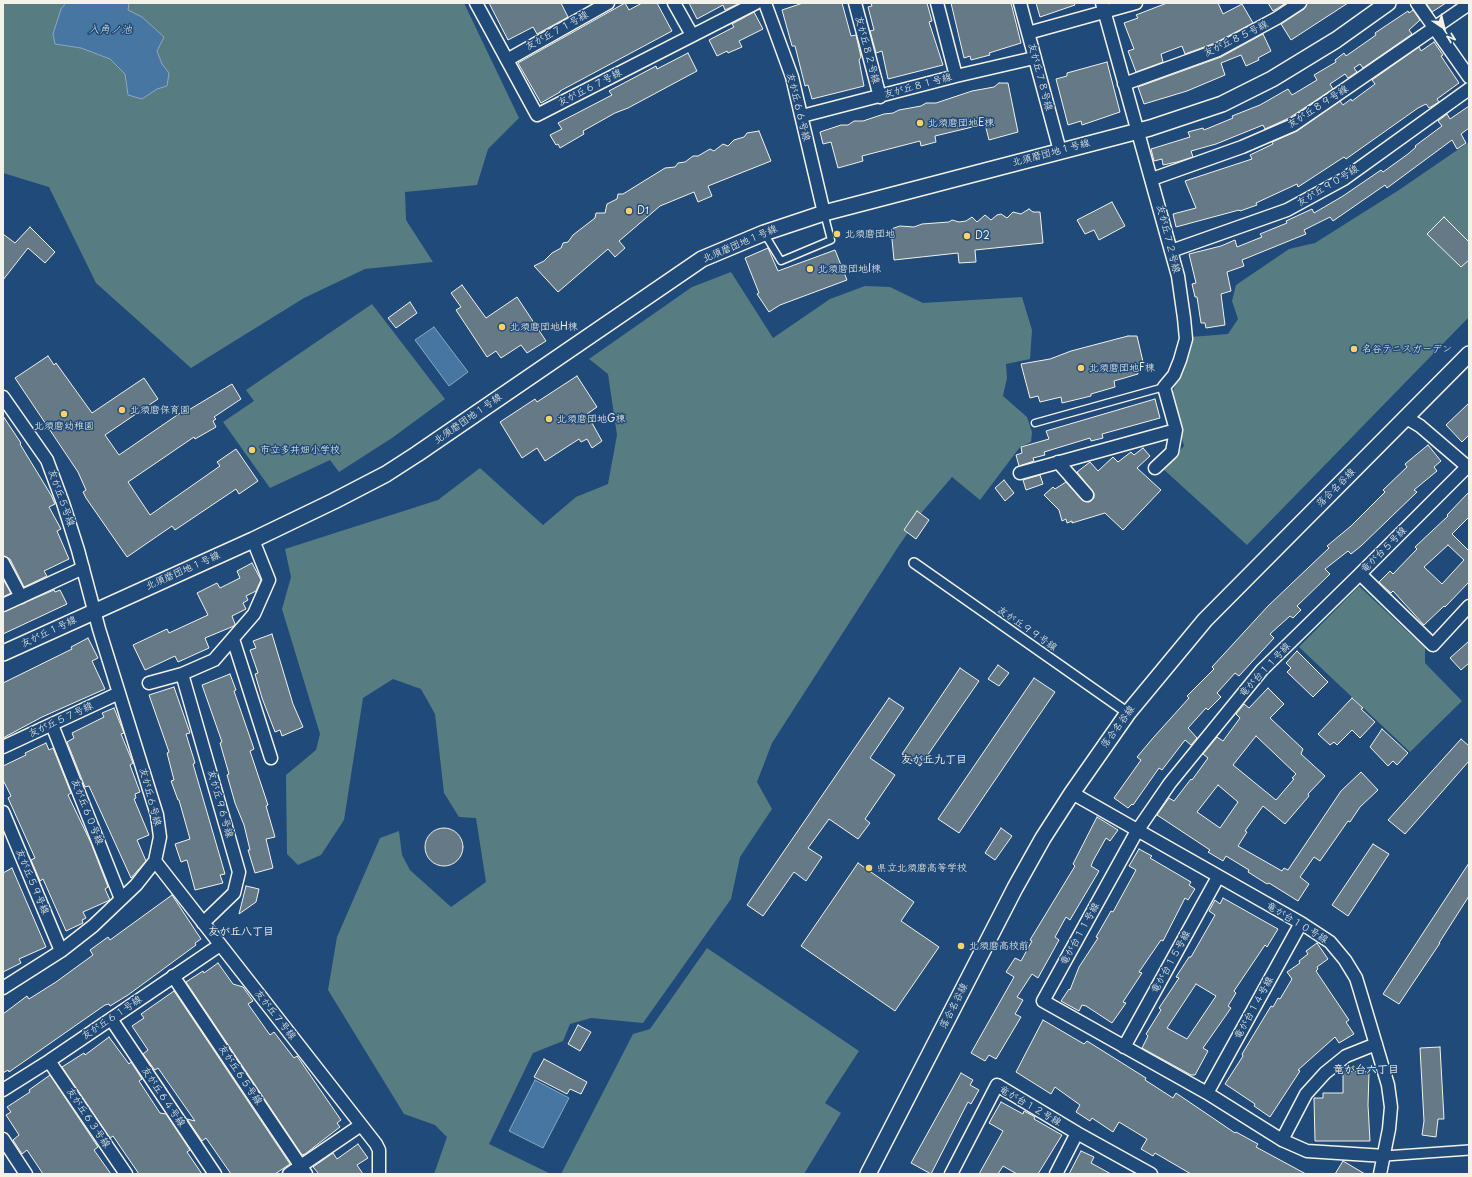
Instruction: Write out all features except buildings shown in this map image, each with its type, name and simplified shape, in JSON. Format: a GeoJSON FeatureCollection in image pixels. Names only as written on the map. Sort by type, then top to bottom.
{"type":"FeatureCollection","features":[{"type":"Feature","properties":{"kind":"street","name":"友が丘６７号線"},"geometry":{"type":"LineString","coordinates":[[476,3],[537,116],[756,3]]}},
{"type":"Feature","properties":{"kind":"street","name":"友が丘７１号線"},"geometry":{"type":"LineString","coordinates":[[507,60],[608,3]]}},
{"type":"Feature","properties":{"kind":"street"},"geometry":{"type":"LineString","coordinates":[[674,3],[692,35]]}},
{"type":"Feature","properties":{"kind":"street","name":"友が丘６６号線"},"geometry":{"type":"LineString","coordinates":[[765,3],[792,78],[824,213]]}},
{"type":"Feature","properties":{"kind":"street","name":"友が丘８２号線"},"geometry":{"type":"LineString","coordinates":[[855,3],[880,97]]}},
{"type":"Feature","properties":{"kind":"street"},"geometry":{"type":"LineString","coordinates":[[937,3],[956,76]]}},
{"type":"Feature","properties":{"kind":"street","name":"友が丘７８号線"},"geometry":{"type":"LineString","coordinates":[[1020,3],[1060,151]]}},
{"type":"Feature","properties":{"kind":"street"},"geometry":{"type":"LineString","coordinates":[[1028,33],[1103,8],[1136,3]]}},
{"type":"Feature","properties":{"kind":"street","name":"友が丘８５号線"},"geometry":{"type":"LineString","coordinates":[[1124,84],[1218,50],[1277,18],[1300,3]]}},
{"type":"Feature","properties":{"kind":"street","name":"北須磨団地１号線"},"geometry":{"type":"LineString","coordinates":[[94,611],[253,540],[386,474],[702,259],[764,233],[824,213],[1136,131],[1222,104],[1272,79],[1336,40],[1388,3]]}},
{"type":"Feature","properties":{"kind":"street"},"geometry":{"type":"LineString","coordinates":[[1417,3],[1469,77]]}},
{"type":"Feature","properties":{"kind":"street","name":"友が丘８９号線"},"geometry":{"type":"LineString","coordinates":[[1152,179],[1242,147],[1292,125],[1469,4]]}},
{"type":"Feature","properties":{"kind":"street","name":"友が丘７２号線"},"geometry":{"type":"LineString","coordinates":[[1103,8],[1136,131],[1152,179],[1178,276],[1186,339],[1174,374],[1164,388]]}},
{"type":"Feature","properties":{"kind":"street","name":"友が丘８１号線"},"geometry":{"type":"LineString","coordinates":[[802,116],[880,97],[956,76],[1034,58]]}},
{"type":"Feature","properties":{"kind":"street","name":"友が丘９０号線"},"geometry":{"type":"LineString","coordinates":[[1171,251],[1287,210],[1344,179],[1469,89]]}},
{"type":"Feature","properties":{"kind":"street","name":"落合名谷線"},"geometry":{"type":"LineString","coordinates":[[868,1174],[1015,888],[1043,838],[1128,712],[1205,620],[1469,354]]}},
{"type":"Feature","properties":{"kind":"street"},"geometry":{"type":"LineString","coordinates":[[1155,468],[1172,452],[1176,430],[1164,388]]}},
{"type":"Feature","properties":{"kind":"street","name":"友が丘５号線"},"geometry":{"type":"LineString","coordinates":[[3,397],[47,460],[63,503],[83,568],[94,611]]}},
{"type":"Feature","properties":{"kind":"street"},"geometry":{"type":"LineString","coordinates":[[1405,417],[1420,426],[1468,468]]}},
{"type":"Feature","properties":{"kind":"street"},"geometry":{"type":"LineString","coordinates":[[1020,473],[1176,430]]}},
{"type":"Feature","properties":{"kind":"street"},"geometry":{"type":"LineString","coordinates":[[1058,462],[1087,495]]}},
{"type":"Feature","properties":{"kind":"street","name":"竜が台５号線"},"geometry":{"type":"LineString","coordinates":[[1468,468],[1360,574],[1433,645],[1469,606]]}},
{"type":"Feature","properties":{"kind":"street"},"geometry":{"type":"LineString","coordinates":[[149,683],[182,674],[214,660],[254,614],[269,580],[253,540]]}},
{"type":"Feature","properties":{"kind":"street"},"geometry":{"type":"LineString","coordinates":[[3,563],[21,597]]}},
{"type":"Feature","properties":{"kind":"street","name":"友が丘９９号線"},"geometry":{"type":"LineString","coordinates":[[914,563],[1128,712]]}},
{"type":"Feature","properties":{"kind":"street"},"geometry":{"type":"LineString","coordinates":[[3,606],[83,568]]}},
{"type":"Feature","properties":{"kind":"street","name":"竜が台１１号線"},"geometry":{"type":"LineString","coordinates":[[1360,574],[1262,670],[1170,783],[1137,831],[1043,1001],[1207,1093],[1282,1140],[1307,1151],[1385,1156]]}},
{"type":"Feature","properties":{"kind":"street","name":"友が丘１号線"},"geometry":{"type":"LineString","coordinates":[[3,653],[94,611]]}},
{"type":"Feature","properties":{"kind":"street","name":"友が丘６号線"},"geometry":{"type":"LineString","coordinates":[[3,988],[61,951],[93,926],[136,885],[155,861],[160,837],[157,815],[94,611]]}},
{"type":"Feature","properties":{"kind":"street"},"geometry":{"type":"LineString","coordinates":[[233,639],[271,758]]}},
{"type":"Feature","properties":{"kind":"street","name":"友が丘９６号線"},"geometry":{"type":"LineString","coordinates":[[182,674],[239,872],[234,893],[203,923]]}},
{"type":"Feature","properties":{"kind":"street","name":"友が丘５７号線"},"geometry":{"type":"LineString","coordinates":[[3,747],[119,693]]}},
{"type":"Feature","properties":{"kind":"street","name":"友が丘６０号線"},"geometry":{"type":"LineString","coordinates":[[52,725],[121,899]]}},
{"type":"Feature","properties":{"kind":"street","name":"竜が台１０号線"},"geometry":{"type":"LineString","coordinates":[[1072,793],[1218,878],[1301,923],[1330,942],[1347,963],[1356,978],[1388,1085],[1391,1107],[1385,1156],[1380,1174]]}},
{"type":"Feature","properties":{"kind":"street","name":"友が丘５９号線"},"geometry":{"type":"LineString","coordinates":[[3,812],[61,951]]}},
{"type":"Feature","properties":{"kind":"street","name":"友が丘７号線"},"geometry":{"type":"LineString","coordinates":[[155,861],[376,1144],[379,1150],[379,1174]]}},
{"type":"Feature","properties":{"kind":"street","name":"竜が台１５号線"},"geometry":{"type":"LineString","coordinates":[[1124,1047],[1218,878]]}},
{"type":"Feature","properties":{"kind":"street","name":"竜が台１４号線"},"geometry":{"type":"LineString","coordinates":[[1207,1093],[1301,923]]}},
{"type":"Feature","properties":{"kind":"street","name":"友が丘６１号線"},"geometry":{"type":"LineString","coordinates":[[3,1090],[49,1061],[220,945]]}},
{"type":"Feature","properties":{"kind":"street","name":"友が丘６５号線"},"geometry":{"type":"LineString","coordinates":[[173,976],[303,1170]]}},
{"type":"Feature","properties":{"kind":"street","name":"友が丘６４号線"},"geometry":{"type":"LineString","coordinates":[[111,1019],[215,1174]]}},
{"type":"Feature","properties":{"kind":"street"},"geometry":{"type":"LineString","coordinates":[[1282,1140],[1306,1094],[1325,1073],[1346,1056],[1376,1044]]}},
{"type":"Feature","properties":{"kind":"street","name":"友が丘６３号線"},"geometry":{"type":"LineString","coordinates":[[49,1061],[126,1174]]}},
{"type":"Feature","properties":{"kind":"street","name":"竜が台１２号線"},"geometry":{"type":"LineString","coordinates":[[951,1174],[997,1085],[1077,1133],[1151,1174]]}},
{"type":"Feature","properties":{"kind":"street"},"geometry":{"type":"LineString","coordinates":[[289,1174],[303,1170],[361,1125]]}},
{"type":"Feature","properties":{"kind":"street"},"geometry":{"type":"LineString","coordinates":[[1056,1174],[1077,1133]]}},
{"type":"Feature","properties":{"kind":"street"},"geometry":{"type":"LineString","coordinates":[[3,1140],[21,1172]]}},
{"type":"Feature","properties":{"kind":"street"},"geometry":{"type":"LineString","coordinates":[[1385,1156],[1469,1150]]}},
{"type":"Feature","properties":{"kind":"lane"},"geometry":{"type":"LineString","coordinates":[[764,233],[781,261],[831,240],[824,213]]}},
{"type":"Feature","properties":{"kind":"lane"},"geometry":{"type":"LineString","coordinates":[[1035,423],[1164,388]]}},
{"type":"Feature","properties":{"kind":"green space"},"geometry":{"type":"Polygon","coordinates":[[[3,3],[464,3],[519,118],[488,149],[477,185],[405,192],[406,220],[433,262],[365,269],[304,298],[191,368],[96,283],[49,187],[3,173],[3,3]]]}},
{"type":"Feature","properties":{"kind":"green space","name":"名谷テニスガーデン"},"geometry":{"type":"Polygon","coordinates":[[[1469,142],[1469,317],[1247,545],[1162,468],[1184,446],[1171,397],[1191,337],[1228,334],[1238,319],[1232,301],[1236,285],[1289,249],[1315,243],[1399,190],[1469,142]]]}},
{"type":"Feature","properties":{"kind":"green space"},"geometry":{"type":"Polygon","coordinates":[[[731,272],[773,338],[830,299],[865,286],[890,287],[923,303],[1022,297],[1032,330],[1030,359],[1006,364],[1007,378],[1003,396],[1027,417],[1032,432],[1031,442],[1020,447],[980,500],[952,477],[923,511],[898,547],[772,743],[757,782],[772,809],[740,857],[731,899],[643,1023],[591,1018],[570,1024],[563,1041],[533,1053],[489,1144],[551,1174],[434,1174],[447,1137],[435,1125],[404,1114],[328,990],[337,937],[380,838],[399,831],[402,855],[410,870],[451,907],[486,882],[476,818],[459,817],[444,793],[435,714],[421,689],[393,679],[363,698],[344,820],[321,855],[298,865],[287,854],[286,775],[316,750],[320,734],[282,609],[291,577],[285,549],[438,500],[480,468],[543,525],[576,497],[608,484],[617,435],[608,374],[589,359],[692,287],[731,272]]]}},
{"type":"Feature","properties":{"kind":"green space"},"geometry":{"type":"Polygon","coordinates":[[[372,304],[445,399],[392,438],[339,472],[330,460],[270,488],[223,422],[254,401],[246,390],[372,304]]]}},
{"type":"Feature","properties":{"kind":"green space"},"geometry":{"type":"Polygon","coordinates":[[[1359,586],[1425,648],[1425,663],[1462,701],[1410,752],[1299,647],[1359,586]]]}},
{"type":"Feature","properties":{"kind":"green space"},"geometry":{"type":"Polygon","coordinates":[[[707,948],[859,1051],[825,1103],[841,1113],[804,1174],[561,1174],[633,1034],[650,1029],[707,948]]]}},
{"type":"Feature","properties":{"kind":"water","name":"入角ノ池"},"geometry":{"type":"Polygon","coordinates":[[[66,3],[129,3],[128,10],[142,17],[164,37],[157,51],[162,64],[169,73],[167,86],[157,89],[142,99],[128,95],[125,74],[110,59],[81,48],[55,44],[53,34],[61,9],[66,3]]]}},
{"type":"Feature","properties":{"kind":"water"},"geometry":{"type":"Polygon","coordinates":[[[434,327],[468,372],[449,386],[415,340],[434,327]]]}},
{"type":"Feature","properties":{"kind":"water"},"geometry":{"type":"Polygon","coordinates":[[[535,1080],[569,1098],[543,1148],[509,1131],[535,1080]]]}},
{"type":"Feature","properties":{"kind":"place","name":"北須磨団地E棟"},"geometry":{"type":"Point","coordinates":[920,123]}},
{"type":"Feature","properties":{"kind":"place","name":"D1"},"geometry":{"type":"Point","coordinates":[629,211]}},
{"type":"Feature","properties":{"kind":"place","name":"北須磨団地"},"geometry":{"type":"Point","coordinates":[837,234]}},
{"type":"Feature","properties":{"kind":"place","name":"D2"},"geometry":{"type":"Point","coordinates":[967,236]}},
{"type":"Feature","properties":{"kind":"place","name":"北須磨団地I棟"},"geometry":{"type":"Point","coordinates":[810,269]}},
{"type":"Feature","properties":{"kind":"place","name":"北須磨団地H棟"},"geometry":{"type":"Point","coordinates":[502,327]}},
{"type":"Feature","properties":{"kind":"place","name":"名谷テニスガーデン"},"geometry":{"type":"Point","coordinates":[1354,349]}},
{"type":"Feature","properties":{"kind":"place","name":"北須磨団地F棟"},"geometry":{"type":"Point","coordinates":[1081,368]}},
{"type":"Feature","properties":{"kind":"place","name":"北須磨保育園"},"geometry":{"type":"Point","coordinates":[122,410]}},
{"type":"Feature","properties":{"kind":"place","name":"北須磨幼稚園"},"geometry":{"type":"Point","coordinates":[64,414]}},
{"type":"Feature","properties":{"kind":"place","name":"北須磨団地G棟"},"geometry":{"type":"Point","coordinates":[549,419]}},
{"type":"Feature","properties":{"kind":"place","name":"市立多井畑小学校"},"geometry":{"type":"Point","coordinates":[252,450]}},
{"type":"Feature","properties":{"kind":"place","name":"県立北須磨高等学校"},"geometry":{"type":"Point","coordinates":[869,868]}},
{"type":"Feature","properties":{"kind":"place","name":"北須磨高校前"},"geometry":{"type":"Point","coordinates":[961,946]}},
{"type":"Feature","properties":{"kind":"district","name":"友が丘九丁目"},"geometry":{"type":"Point","coordinates":[934,760]}},
{"type":"Feature","properties":{"kind":"district","name":"友が丘八丁目"},"geometry":{"type":"Point","coordinates":[241,932]}},
{"type":"Feature","properties":{"kind":"district","name":"竜が台六丁目"},"geometry":{"type":"Point","coordinates":[1366,1070]}}]}
